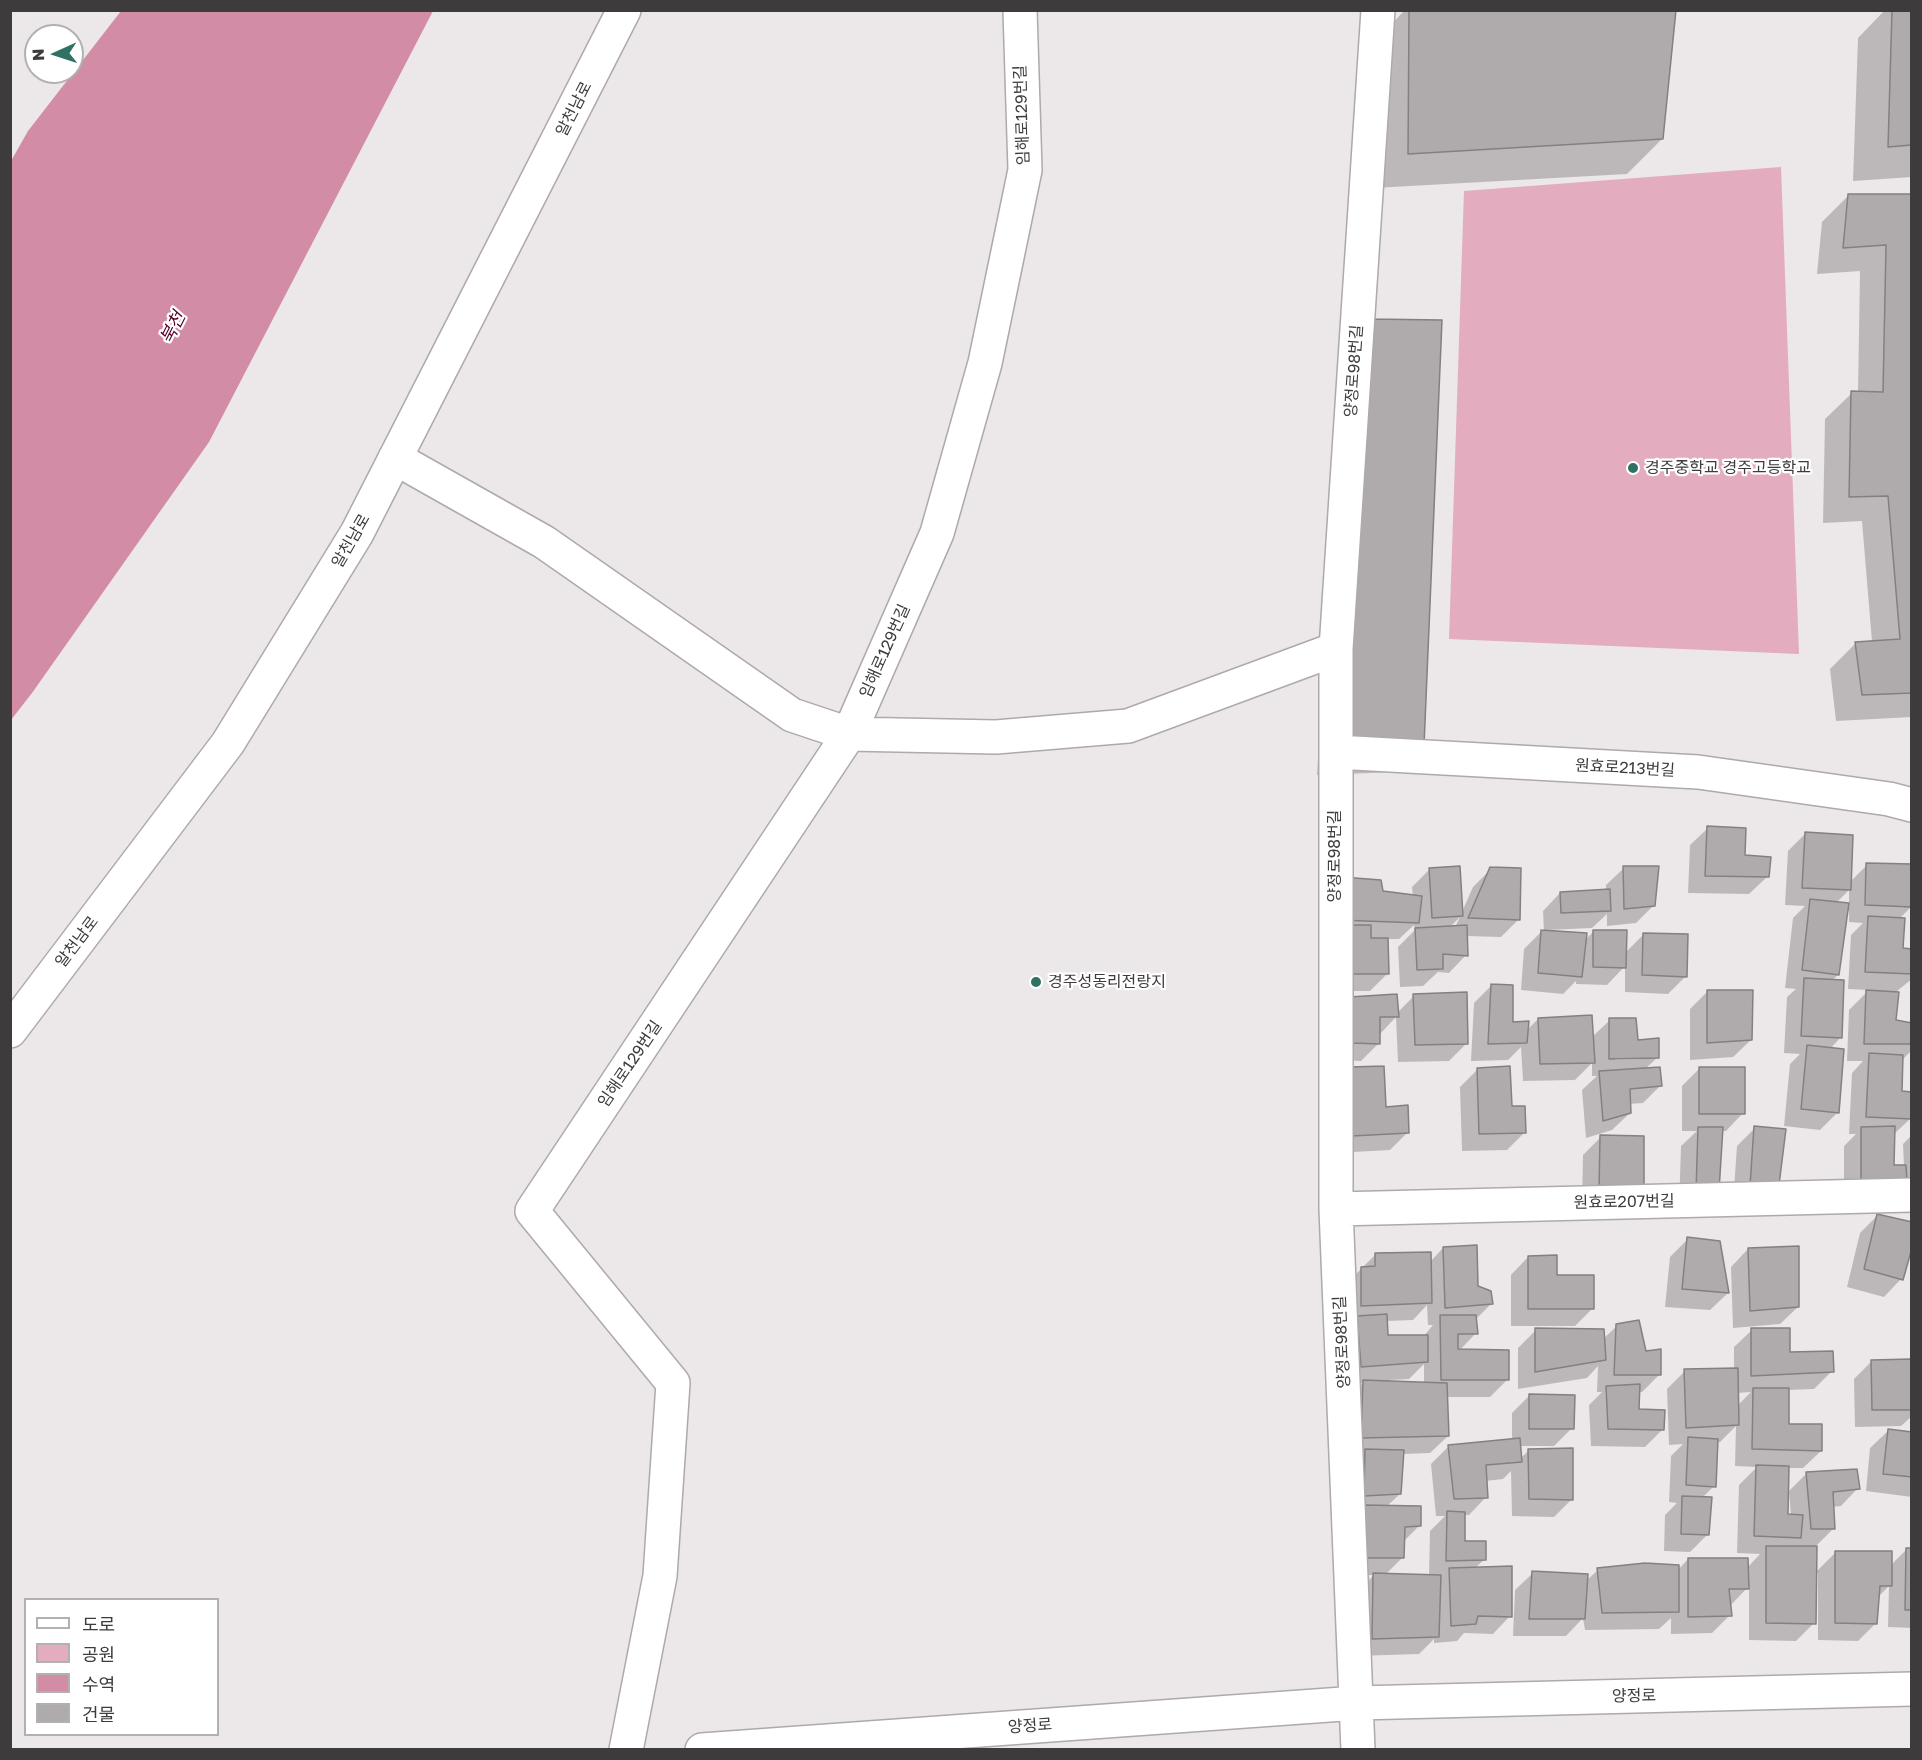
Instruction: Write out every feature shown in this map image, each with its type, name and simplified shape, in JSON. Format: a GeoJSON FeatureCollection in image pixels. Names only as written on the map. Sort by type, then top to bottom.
{"type":"FeatureCollection","features":[{"type":"Feature","properties":{"kind":"street","name":"알천남로"},"geometry":{"type":"LineString","coordinates":[[10,1031],[228,743],[357,533],[624,10]]}},
{"type":"Feature","properties":{"kind":"street","name":"임해로129번길"},"geometry":{"type":"LineString","coordinates":[[626,1749],[660,1576],[673,1383],[532,1211],[849,734],[937,533],[985,363],[1025,170],[1020,10]]}},
{"type":"Feature","properties":{"kind":"street","name":"양정로98번길"},"geometry":{"type":"LineString","coordinates":[[1357,1703],[1336,1209],[1334,804],[1336,649],[1378,10]]}},
{"type":"Feature","properties":{"kind":"street"},"geometry":{"type":"LineString","coordinates":[[395,459],[544,542],[792,715],[849,734],[996,737],[1128,726],[1336,649]]}},
{"type":"Feature","properties":{"kind":"street","name":"원효로213번길"},"geometry":{"type":"LineString","coordinates":[[1336,752],[1698,772],[1889,799],[1911,805]]}},
{"type":"Feature","properties":{"kind":"street","name":"원효로207번길"},"geometry":{"type":"LineString","coordinates":[[1336,1209],[1911,1195]]}},
{"type":"Feature","properties":{"kind":"street","name":"양정로"},"geometry":{"type":"LineString","coordinates":[[702,1749],[1357,1703],[1911,1689]]}},
{"type":"Feature","properties":{"kind":"street"},"geometry":{"type":"LineString","coordinates":[[1357,1703],[1358,1749]]}},
{"type":"Feature","properties":{"kind":"green space"},"geometry":{"type":"Polygon","coordinates":[[[1781,167],[1799,654],[1449,639],[1464,191],[1781,167]]]}},
{"type":"Feature","properties":{"kind":"water","name":"북천"},"geometry":{"type":"Polygon","coordinates":[[[121,11],[433,11],[209,442],[11,720],[11,161],[28,131],[64,84],[84,84],[84,59],[121,11]]]}},
{"type":"Feature","properties":{"kind":"building"},"geometry":{"type":"Polygon","coordinates":[[[1409,10],[1676,10],[1663,139],[1408,154],[1409,10]]]}},
{"type":"Feature","properties":{"kind":"building"},"geometry":{"type":"Polygon","coordinates":[[[1892,10],[1912,10],[1912,145],[1888,147],[1892,10]]]}},
{"type":"Feature","properties":{"kind":"building"},"geometry":{"type":"Polygon","coordinates":[[[1848,194],[1912,194],[1912,693],[1862,695],[1855,642],[1900,639],[1888,496],[1849,497],[1851,391],[1883,392],[1886,245],[1843,248],[1848,194]]]}},
{"type":"Feature","properties":{"kind":"building"},"geometry":{"type":"Polygon","coordinates":[[[1369,319],[1442,320],[1424,746],[1343,749],[1369,319]]]}},
{"type":"Feature","properties":{"kind":"building"},"geometry":{"type":"Polygon","coordinates":[[[1707,826],[1746,828],[1745,855],[1771,857],[1769,877],[1705,876],[1707,826]]]}},
{"type":"Feature","properties":{"kind":"building"},"geometry":{"type":"Polygon","coordinates":[[[1805,832],[1853,835],[1851,890],[1802,888],[1805,832]]]}},
{"type":"Feature","properties":{"kind":"building"},"geometry":{"type":"Polygon","coordinates":[[[1866,863],[1912,864],[1912,907],[1865,905],[1866,863]]]}},
{"type":"Feature","properties":{"kind":"building"},"geometry":{"type":"Polygon","coordinates":[[[1460,866],[1463,916],[1432,918],[1429,868],[1460,866]]]}},
{"type":"Feature","properties":{"kind":"building"},"geometry":{"type":"Polygon","coordinates":[[[1623,866],[1659,866],[1655,906],[1624,909],[1623,866]]]}},
{"type":"Feature","properties":{"kind":"building"},"geometry":{"type":"Polygon","coordinates":[[[1490,867],[1521,868],[1520,920],[1468,918],[1490,867]]]}},
{"type":"Feature","properties":{"kind":"building"},"geometry":{"type":"Polygon","coordinates":[[[1342,877],[1381,880],[1383,891],[1422,896],[1419,923],[1338,920],[1342,877]]]}},
{"type":"Feature","properties":{"kind":"building"},"geometry":{"type":"Polygon","coordinates":[[[1610,889],[1611,911],[1561,913],[1560,892],[1610,889]]]}},
{"type":"Feature","properties":{"kind":"building"},"geometry":{"type":"Polygon","coordinates":[[[1810,899],[1849,903],[1839,975],[1802,970],[1810,899]]]}},
{"type":"Feature","properties":{"kind":"building"},"geometry":{"type":"Polygon","coordinates":[[[1868,916],[1905,918],[1903,948],[1912,949],[1912,974],[1865,972],[1868,916]]]}},
{"type":"Feature","properties":{"kind":"building"},"geometry":{"type":"Polygon","coordinates":[[[1351,925],[1371,925],[1371,938],[1388,938],[1389,974],[1350,974],[1351,925]]]}},
{"type":"Feature","properties":{"kind":"building"},"geometry":{"type":"Polygon","coordinates":[[[1467,925],[1468,956],[1443,954],[1443,969],[1417,970],[1415,928],[1467,925]]]}},
{"type":"Feature","properties":{"kind":"building"},"geometry":{"type":"Polygon","coordinates":[[[1541,930],[1587,933],[1582,977],[1538,973],[1541,930]]]}},
{"type":"Feature","properties":{"kind":"building"},"geometry":{"type":"Polygon","coordinates":[[[1593,930],[1627,930],[1626,968],[1593,967],[1593,930]]]}},
{"type":"Feature","properties":{"kind":"building"},"geometry":{"type":"Polygon","coordinates":[[[1643,933],[1688,934],[1687,977],[1642,975],[1643,933]]]}},
{"type":"Feature","properties":{"kind":"building"},"geometry":{"type":"Polygon","coordinates":[[[1804,978],[1844,980],[1842,1038],[1801,1036],[1804,978]]]}},
{"type":"Feature","properties":{"kind":"building"},"geometry":{"type":"Polygon","coordinates":[[[1491,984],[1513,985],[1513,1022],[1529,1021],[1527,1043],[1488,1044],[1491,984]]]}},
{"type":"Feature","properties":{"kind":"building"},"geometry":{"type":"Polygon","coordinates":[[[1707,990],[1753,990],[1752,1040],[1707,1043],[1707,990]]]}},
{"type":"Feature","properties":{"kind":"building"},"geometry":{"type":"Polygon","coordinates":[[[1866,990],[1899,992],[1896,1020],[1912,1023],[1912,1044],[1864,1044],[1866,990]]]}},
{"type":"Feature","properties":{"kind":"building"},"geometry":{"type":"Polygon","coordinates":[[[1467,992],[1468,1044],[1415,1045],[1413,994],[1467,992]]]}},
{"type":"Feature","properties":{"kind":"building"},"geometry":{"type":"Polygon","coordinates":[[[1397,994],[1399,1017],[1380,1017],[1380,1044],[1351,1043],[1349,997],[1397,994]]]}},
{"type":"Feature","properties":{"kind":"building"},"geometry":{"type":"Polygon","coordinates":[[[1592,1015],[1595,1063],[1540,1064],[1538,1018],[1592,1015]]]}},
{"type":"Feature","properties":{"kind":"building"},"geometry":{"type":"Polygon","coordinates":[[[1609,1018],[1636,1018],[1638,1040],[1659,1038],[1659,1058],[1609,1059],[1609,1018]]]}},
{"type":"Feature","properties":{"kind":"building"},"geometry":{"type":"Polygon","coordinates":[[[1807,1045],[1844,1049],[1839,1113],[1801,1109],[1807,1045]]]}},
{"type":"Feature","properties":{"kind":"building"},"geometry":{"type":"Polygon","coordinates":[[[1869,1053],[1903,1055],[1902,1091],[1912,1092],[1912,1119],[1866,1117],[1869,1053]]]}},
{"type":"Feature","properties":{"kind":"building"},"geometry":{"type":"Polygon","coordinates":[[[1384,1066],[1386,1107],[1408,1105],[1409,1133],[1352,1136],[1350,1067],[1384,1066]]]}},
{"type":"Feature","properties":{"kind":"building"},"geometry":{"type":"Polygon","coordinates":[[[1510,1066],[1512,1106],[1525,1106],[1526,1133],[1479,1134],[1477,1068],[1510,1066]]]}},
{"type":"Feature","properties":{"kind":"building"},"geometry":{"type":"Polygon","coordinates":[[[1660,1067],[1662,1086],[1630,1089],[1631,1113],[1603,1121],[1599,1071],[1660,1067]]]}},
{"type":"Feature","properties":{"kind":"building"},"geometry":{"type":"Polygon","coordinates":[[[1699,1067],[1745,1067],[1745,1114],[1699,1114],[1699,1067]]]}},
{"type":"Feature","properties":{"kind":"building"},"geometry":{"type":"Polygon","coordinates":[[[1754,1126],[1786,1129],[1779,1185],[1750,1186],[1754,1126]]]}},
{"type":"Feature","properties":{"kind":"building"},"geometry":{"type":"Polygon","coordinates":[[[1895,1126],[1894,1165],[1906,1165],[1907,1182],[1861,1180],[1861,1127],[1895,1126]]]}},
{"type":"Feature","properties":{"kind":"building"},"geometry":{"type":"Polygon","coordinates":[[[1698,1127],[1723,1127],[1719,1191],[1696,1191],[1698,1127]]]}},
{"type":"Feature","properties":{"kind":"building"},"geometry":{"type":"Polygon","coordinates":[[[1600,1135],[1644,1136],[1644,1190],[1599,1190],[1600,1135]]]}},
{"type":"Feature","properties":{"kind":"building"},"geometry":{"type":"Polygon","coordinates":[[[1877,1214],[1912,1222],[1912,1248],[1903,1280],[1864,1269],[1877,1214]]]}},
{"type":"Feature","properties":{"kind":"building"},"geometry":{"type":"Polygon","coordinates":[[[1687,1237],[1720,1241],[1729,1293],[1682,1289],[1687,1237]]]}},
{"type":"Feature","properties":{"kind":"building"},"geometry":{"type":"Polygon","coordinates":[[[1477,1245],[1478,1286],[1491,1291],[1493,1304],[1445,1308],[1443,1247],[1477,1245]]]}},
{"type":"Feature","properties":{"kind":"building"},"geometry":{"type":"Polygon","coordinates":[[[1799,1246],[1799,1307],[1750,1311],[1748,1248],[1799,1246]]]}},
{"type":"Feature","properties":{"kind":"building"},"geometry":{"type":"Polygon","coordinates":[[[1431,1252],[1432,1303],[1361,1306],[1361,1267],[1375,1266],[1375,1253],[1431,1252]]]}},
{"type":"Feature","properties":{"kind":"building"},"geometry":{"type":"Polygon","coordinates":[[[1557,1255],[1557,1275],[1594,1275],[1594,1309],[1528,1309],[1528,1256],[1557,1255]]]}},
{"type":"Feature","properties":{"kind":"building"},"geometry":{"type":"Polygon","coordinates":[[[1387,1314],[1388,1335],[1428,1335],[1428,1362],[1361,1367],[1357,1316],[1387,1314]]]}},
{"type":"Feature","properties":{"kind":"building"},"geometry":{"type":"Polygon","coordinates":[[[1440,1315],[1476,1315],[1478,1334],[1458,1334],[1458,1349],[1509,1350],[1509,1380],[1441,1380],[1440,1315]]]}},
{"type":"Feature","properties":{"kind":"building"},"geometry":{"type":"Polygon","coordinates":[[[1639,1320],[1646,1351],[1661,1349],[1661,1375],[1614,1375],[1616,1324],[1639,1320]]]}},
{"type":"Feature","properties":{"kind":"building"},"geometry":{"type":"Polygon","coordinates":[[[1535,1328],[1604,1329],[1606,1360],[1535,1372],[1535,1328]]]}},
{"type":"Feature","properties":{"kind":"building"},"geometry":{"type":"Polygon","coordinates":[[[1751,1328],[1790,1328],[1790,1352],[1833,1351],[1834,1372],[1751,1376],[1751,1328]]]}},
{"type":"Feature","properties":{"kind":"building"},"geometry":{"type":"Polygon","coordinates":[[[1912,1359],[1912,1410],[1872,1410],[1871,1360],[1912,1359]]]}},
{"type":"Feature","properties":{"kind":"building"},"geometry":{"type":"Polygon","coordinates":[[[1738,1368],[1739,1425],[1686,1428],[1684,1369],[1738,1368]]]}},
{"type":"Feature","properties":{"kind":"building"},"geometry":{"type":"Polygon","coordinates":[[[1363,1380],[1447,1383],[1449,1436],[1361,1438],[1363,1380]]]}},
{"type":"Feature","properties":{"kind":"building"},"geometry":{"type":"Polygon","coordinates":[[[1640,1384],[1639,1409],[1665,1410],[1664,1430],[1608,1429],[1606,1386],[1640,1384]]]}},
{"type":"Feature","properties":{"kind":"building"},"geometry":{"type":"Polygon","coordinates":[[[1753,1388],[1789,1388],[1789,1424],[1822,1424],[1822,1451],[1752,1449],[1753,1388]]]}},
{"type":"Feature","properties":{"kind":"building"},"geometry":{"type":"Polygon","coordinates":[[[1529,1394],[1575,1395],[1574,1429],[1529,1429],[1529,1394]]]}},
{"type":"Feature","properties":{"kind":"building"},"geometry":{"type":"Polygon","coordinates":[[[1888,1429],[1912,1432],[1912,1477],[1883,1474],[1888,1429]]]}},
{"type":"Feature","properties":{"kind":"building"},"geometry":{"type":"Polygon","coordinates":[[[1688,1437],[1718,1439],[1716,1487],[1686,1485],[1688,1437]]]}},
{"type":"Feature","properties":{"kind":"building"},"geometry":{"type":"Polygon","coordinates":[[[1520,1438],[1522,1462],[1486,1465],[1488,1498],[1454,1499],[1448,1445],[1520,1438]]]}},
{"type":"Feature","properties":{"kind":"building"},"geometry":{"type":"Polygon","coordinates":[[[1573,1448],[1573,1500],[1529,1499],[1528,1449],[1573,1448]]]}},
{"type":"Feature","properties":{"kind":"building"},"geometry":{"type":"Polygon","coordinates":[[[1365,1449],[1404,1450],[1401,1494],[1364,1496],[1365,1449]]]}},
{"type":"Feature","properties":{"kind":"building"},"geometry":{"type":"Polygon","coordinates":[[[1756,1465],[1789,1466],[1788,1514],[1803,1515],[1801,1538],[1754,1536],[1756,1465]]]}},
{"type":"Feature","properties":{"kind":"building"},"geometry":{"type":"Polygon","coordinates":[[[1857,1469],[1860,1489],[1833,1492],[1835,1529],[1811,1529],[1806,1472],[1857,1469]]]}},
{"type":"Feature","properties":{"kind":"building"},"geometry":{"type":"Polygon","coordinates":[[[1682,1496],[1712,1497],[1709,1535],[1681,1534],[1682,1496]]]}},
{"type":"Feature","properties":{"kind":"building"},"geometry":{"type":"Polygon","coordinates":[[[1364,1505],[1421,1506],[1421,1526],[1405,1527],[1404,1558],[1365,1558],[1364,1505]]]}},
{"type":"Feature","properties":{"kind":"building"},"geometry":{"type":"Polygon","coordinates":[[[1447,1511],[1465,1512],[1465,1541],[1486,1541],[1486,1560],[1446,1561],[1447,1511]]]}},
{"type":"Feature","properties":{"kind":"building"},"geometry":{"type":"Polygon","coordinates":[[[1766,1546],[1817,1546],[1816,1624],[1766,1623],[1766,1546]]]}},
{"type":"Feature","properties":{"kind":"building"},"geometry":{"type":"Polygon","coordinates":[[[1906,1548],[1912,1548],[1912,1610],[1905,1610],[1906,1548]]]}},
{"type":"Feature","properties":{"kind":"building"},"geometry":{"type":"Polygon","coordinates":[[[1835,1551],[1892,1551],[1892,1586],[1880,1586],[1877,1624],[1835,1623],[1835,1551]]]}},
{"type":"Feature","properties":{"kind":"building"},"geometry":{"type":"Polygon","coordinates":[[[1688,1558],[1748,1558],[1749,1589],[1729,1589],[1732,1616],[1688,1617],[1688,1558]]]}},
{"type":"Feature","properties":{"kind":"building"},"geometry":{"type":"Polygon","coordinates":[[[1645,1563],[1679,1565],[1679,1612],[1602,1613],[1597,1568],[1645,1563]]]}},
{"type":"Feature","properties":{"kind":"building"},"geometry":{"type":"Polygon","coordinates":[[[1512,1566],[1512,1617],[1478,1616],[1476,1624],[1451,1626],[1449,1568],[1512,1566]]]}},
{"type":"Feature","properties":{"kind":"building"},"geometry":{"type":"Polygon","coordinates":[[[1532,1571],[1588,1574],[1585,1619],[1529,1619],[1532,1571]]]}},
{"type":"Feature","properties":{"kind":"building"},"geometry":{"type":"Polygon","coordinates":[[[1373,1573],[1441,1575],[1439,1637],[1372,1639],[1373,1573]]]}},
{"type":"Feature","properties":{"kind":"place","name":"경주중학교 경주고등학교"},"geometry":{"type":"Point","coordinates":[1633,468]}},
{"type":"Feature","properties":{"kind":"place","name":"경주성동리전랑지"},"geometry":{"type":"Point","coordinates":[1036,982]}}]}
